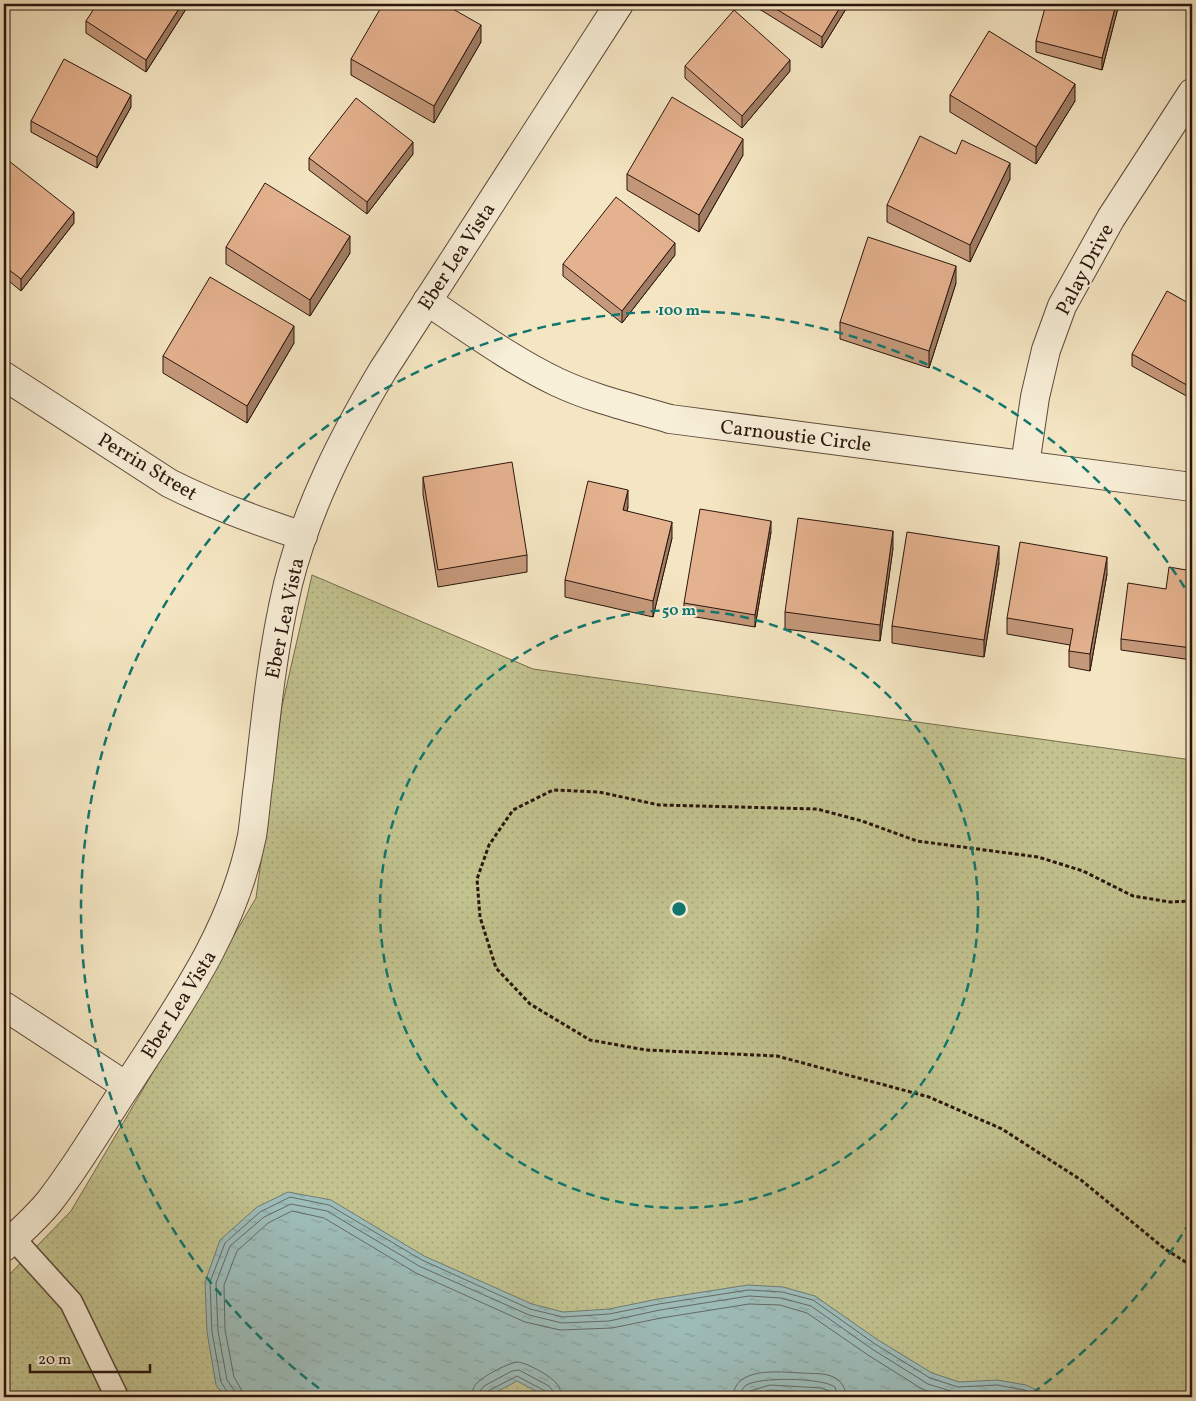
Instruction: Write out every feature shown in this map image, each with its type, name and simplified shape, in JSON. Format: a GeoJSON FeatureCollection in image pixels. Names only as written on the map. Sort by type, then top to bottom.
{"type":"FeatureCollection","features":[{"type":"Feature","properties":{"kind":"street","name":"Eber Lea Vista"},"geometry":{"type":"LineString","coordinates":[[9,1242],[48,1202],[73,1168],[187,993],[224,925],[252,836],[272,670],[288,584],[303,536],[335,457],[352,422],[427,301],[619,4]]}},
{"type":"Feature","properties":{"kind":"street","name":"Palay Drive"},"geometry":{"type":"LineString","coordinates":[[1025,465],[1035,397],[1046,350],[1062,306],[1111,218],[1192,93]]}},
{"type":"Feature","properties":{"kind":"street","name":"Carnoustie Circle"},"geometry":{"type":"LineString","coordinates":[[427,301],[528,367],[558,382],[594,397],[670,419],[1192,487]]}},
{"type":"Feature","properties":{"kind":"street","name":"Perrin Street"},"geometry":{"type":"LineString","coordinates":[[4,376],[169,483],[234,513],[303,536]]}},
{"type":"Feature","properties":{"kind":"street"},"geometry":{"type":"LineString","coordinates":[[4,1006],[126,1086]]}},
{"type":"Feature","properties":{"kind":"lane"},"geometry":{"type":"LineString","coordinates":[[9,1242],[71,1302],[117,1397]]}},
{"type":"Feature","properties":{"kind":"path"},"geometry":{"type":"LineString","coordinates":[[1192,902],[1170,902],[1133,896],[1084,871],[1038,857],[917,841],[862,820],[817,809],[659,805],[599,792],[553,790],[513,810],[489,845],[477,879],[480,917],[496,968],[530,1004],[590,1040],[646,1050],[777,1056],[929,1096],[1002,1129],[1081,1180],[1165,1249],[1192,1266]]}},
{"type":"Feature","properties":{"kind":"green space"},"geometry":{"type":"Polygon","coordinates":[[[312,575],[533,669],[1192,760],[1192,1397],[4,1397],[4,1280],[71,1211],[256,898],[282,706],[312,575]]]}},
{"type":"Feature","properties":{"kind":"water"},"geometry":{"type":"Polygon","coordinates":[[[288,1192],[331,1200],[424,1256],[532,1304],[563,1312],[609,1309],[658,1299],[748,1285],[783,1287],[815,1296],[878,1340],[932,1373],[959,1382],[997,1380],[1026,1385],[1052,1397],[835,1397],[820,1393],[770,1390],[744,1397],[547,1397],[517,1381],[487,1397],[225,1397],[216,1385],[207,1332],[205,1282],[220,1240],[257,1207],[288,1192]]]}},
{"type":"Feature","properties":{"kind":"building"},"geometry":{"type":"Polygon","coordinates":[[[97,4],[182,4],[146,60],[86,21],[97,4]]]}},
{"type":"Feature","properties":{"kind":"building"},"geometry":{"type":"Polygon","coordinates":[[[383,4],[444,4],[481,25],[434,106],[351,59],[383,4]]]}},
{"type":"Feature","properties":{"kind":"building"},"geometry":{"type":"Polygon","coordinates":[[[768,4],[842,4],[822,37],[768,4]]]}},
{"type":"Feature","properties":{"kind":"building"},"geometry":{"type":"Polygon","coordinates":[[[1046,4],[1116,4],[1102,58],[1036,41],[1046,4]]]}},
{"type":"Feature","properties":{"kind":"building"},"geometry":{"type":"Polygon","coordinates":[[[734,10],[790,60],[742,116],[685,66],[734,10]]]}},
{"type":"Feature","properties":{"kind":"building"},"geometry":{"type":"Polygon","coordinates":[[[989,31],[1075,84],[1036,147],[950,95],[989,31]]]}},
{"type":"Feature","properties":{"kind":"building"},"geometry":{"type":"Polygon","coordinates":[[[64,59],[131,95],[97,157],[31,121],[64,59]]]}},
{"type":"Feature","properties":{"kind":"building"},"geometry":{"type":"Polygon","coordinates":[[[672,97],[743,139],[699,215],[627,174],[672,97]]]}},
{"type":"Feature","properties":{"kind":"building"},"geometry":{"type":"Polygon","coordinates":[[[356,98],[413,142],[367,202],[309,158],[356,98]]]}},
{"type":"Feature","properties":{"kind":"building"},"geometry":{"type":"Polygon","coordinates":[[[920,136],[956,154],[962,140],[1010,163],[970,245],[887,205],[920,136]]]}},
{"type":"Feature","properties":{"kind":"building"},"geometry":{"type":"Polygon","coordinates":[[[9,161],[74,212],[21,279],[4,266],[4,167],[9,161]]]}},
{"type":"Feature","properties":{"kind":"building"},"geometry":{"type":"Polygon","coordinates":[[[265,183],[350,236],[310,300],[226,247],[265,183]]]}},
{"type":"Feature","properties":{"kind":"building"},"geometry":{"type":"Polygon","coordinates":[[[616,197],[675,243],[622,311],[563,264],[616,197]]]}},
{"type":"Feature","properties":{"kind":"building"},"geometry":{"type":"Polygon","coordinates":[[[868,237],[956,266],[929,351],[840,322],[868,237]]]}},
{"type":"Feature","properties":{"kind":"building"},"geometry":{"type":"Polygon","coordinates":[[[210,277],[294,326],[247,406],[163,356],[210,277]]]}},
{"type":"Feature","properties":{"kind":"building"},"geometry":{"type":"Polygon","coordinates":[[[1167,291],[1192,305],[1192,388],[1132,354],[1167,291]]]}},
{"type":"Feature","properties":{"kind":"building"},"geometry":{"type":"Polygon","coordinates":[[[512,462],[527,555],[438,570],[423,477],[512,462]]]}},
{"type":"Feature","properties":{"kind":"building"},"geometry":{"type":"Polygon","coordinates":[[[588,481],[628,490],[623,510],[672,522],[653,601],[565,580],[588,481]]]}},
{"type":"Feature","properties":{"kind":"building"},"geometry":{"type":"Polygon","coordinates":[[[700,509],[771,521],[755,615],[684,603],[700,509]]]}},
{"type":"Feature","properties":{"kind":"building"},"geometry":{"type":"Polygon","coordinates":[[[798,518],[893,531],[880,625],[785,612],[798,518]]]}},
{"type":"Feature","properties":{"kind":"building"},"geometry":{"type":"Polygon","coordinates":[[[907,532],[999,546],[984,640],[892,626],[907,532]]]}},
{"type":"Feature","properties":{"kind":"building"},"geometry":{"type":"Polygon","coordinates":[[[1020,542],[1107,557],[1090,654],[1069,651],[1073,629],[1007,618],[1020,542]]]}},
{"type":"Feature","properties":{"kind":"building"},"geometry":{"type":"Polygon","coordinates":[[[1169,567],[1192,571],[1192,648],[1121,639],[1128,583],[1166,589],[1169,567]]]}}]}
